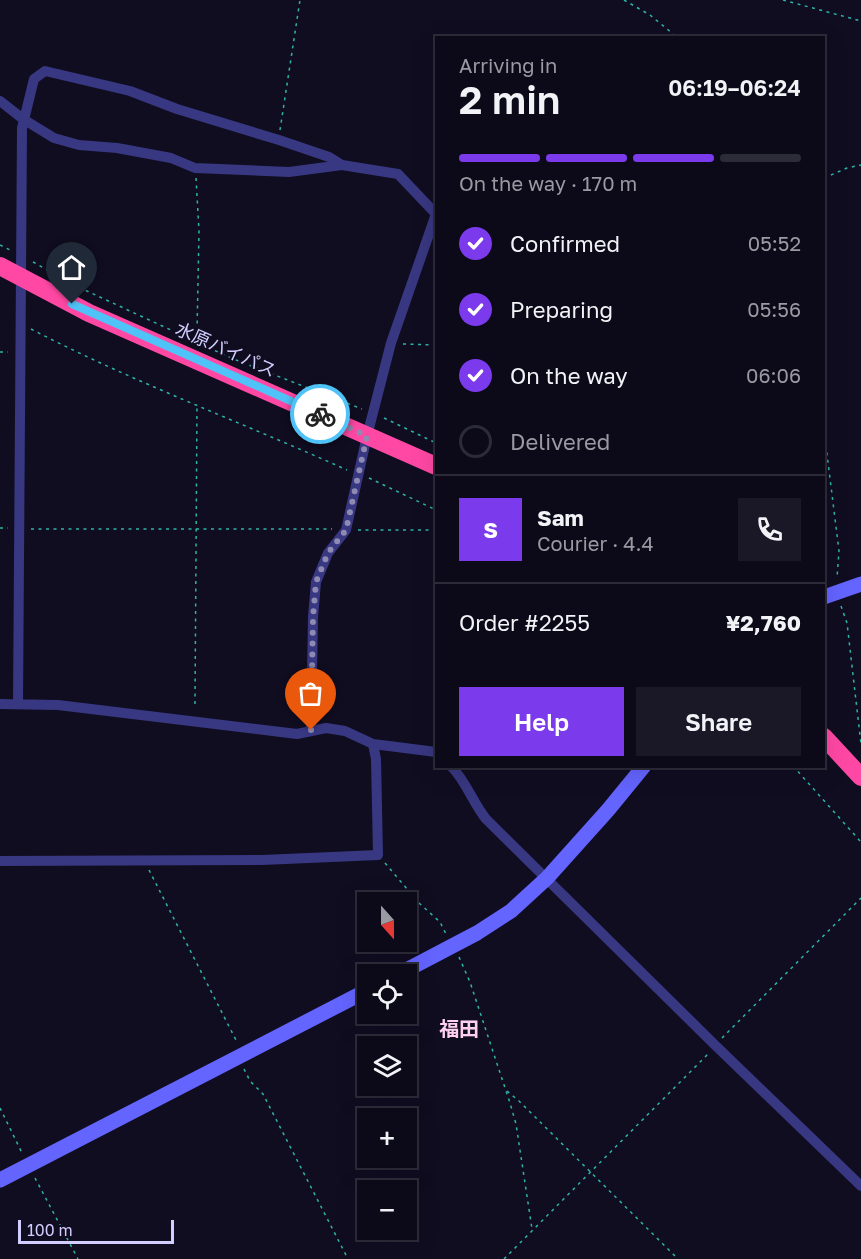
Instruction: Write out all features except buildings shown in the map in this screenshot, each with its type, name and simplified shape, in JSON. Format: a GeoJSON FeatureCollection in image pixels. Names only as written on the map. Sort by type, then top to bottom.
{"type":"FeatureCollection","features":[{"type":"Feature","properties":{"kind":"highway","name":"水原バイパス"},"geometry":{"type":"LineString","coordinates":[[0,266],[89,313],[435,466]]}},
{"type":"Feature","properties":{"kind":"highway"},"geometry":{"type":"LineString","coordinates":[[825,738],[861,777]]}},
{"type":"Feature","properties":{"kind":"street"},"geometry":{"type":"LineString","coordinates":[[18,704],[23,119],[34,79],[45,71],[130,91],[177,109],[329,157],[342,165]]}},
{"type":"Feature","properties":{"kind":"street"},"geometry":{"type":"LineString","coordinates":[[0,101],[23,119],[54,138],[80,145],[117,148],[171,158],[195,168],[289,172],[342,165],[398,174],[435,213]]}},
{"type":"Feature","properties":{"kind":"street"},"geometry":{"type":"LineString","coordinates":[[311,730],[313,617],[316,582],[328,553],[346,530],[372,413],[391,343],[435,217]]}},
{"type":"Feature","properties":{"kind":"street"},"geometry":{"type":"LineString","coordinates":[[0,704],[58,705],[297,734],[326,728],[345,731],[373,744],[435,752]]}},
{"type":"Feature","properties":{"kind":"street"},"geometry":{"type":"LineString","coordinates":[[0,861],[262,860],[378,855],[376,759],[373,744]]}},
{"type":"Feature","properties":{"kind":"street"},"geometry":{"type":"LineString","coordinates":[[453,768],[476,807],[486,819],[861,1186]]}},
{"type":"Feature","properties":{"kind":"street"},"geometry":{"type":"LineString","coordinates":[[417,964],[511,911],[547,878],[642,768]]}},
{"type":"Feature","properties":{"kind":"street"},"geometry":{"type":"LineString","coordinates":[[0,1180],[357,996]]}},
{"type":"Feature","properties":{"kind":"path"},"geometry":{"type":"LineString","coordinates":[[279,140],[300,0]]}},
{"type":"Feature","properties":{"kind":"path"},"geometry":{"type":"LineString","coordinates":[[624,0],[650,15],[676,36]]}},
{"type":"Feature","properties":{"kind":"path"},"geometry":{"type":"LineString","coordinates":[[783,0],[861,21]]}},
{"type":"Feature","properties":{"kind":"path"},"geometry":{"type":"LineString","coordinates":[[825,177],[861,165]]}},
{"type":"Feature","properties":{"kind":"path"},"geometry":{"type":"LineString","coordinates":[[195,168],[199,231],[197,332]]}},
{"type":"Feature","properties":{"kind":"path"},"geometry":{"type":"LineString","coordinates":[[0,245],[74,285],[231,358],[372,413],[435,443]]}},
{"type":"Feature","properties":{"kind":"path"},"geometry":{"type":"LineString","coordinates":[[20,323],[197,404],[359,473],[435,510]]}},
{"type":"Feature","properties":{"kind":"path"},"geometry":{"type":"LineString","coordinates":[[391,343],[435,345]]}},
{"type":"Feature","properties":{"kind":"path"},"geometry":{"type":"LineString","coordinates":[[195,704],[197,404]]}},
{"type":"Feature","properties":{"kind":"path"},"geometry":{"type":"LineString","coordinates":[[825,438],[861,744]]}},
{"type":"Feature","properties":{"kind":"path"},"geometry":{"type":"LineString","coordinates":[[19,528],[435,530]]}},
{"type":"Feature","properties":{"kind":"path"},"geometry":{"type":"LineString","coordinates":[[795,768],[861,842]]}},
{"type":"Feature","properties":{"kind":"path"},"geometry":{"type":"LineString","coordinates":[[378,855],[419,903],[440,922],[470,982],[516,1124],[532,1230]]}},
{"type":"Feature","properties":{"kind":"path"},"geometry":{"type":"LineString","coordinates":[[147,860],[149,873],[243,1054],[242,1064],[245,1075],[263,1094],[348,1259]]}},
{"type":"Feature","properties":{"kind":"path"},"geometry":{"type":"LineString","coordinates":[[504,1259],[861,898]]}},
{"type":"Feature","properties":{"kind":"path"},"geometry":{"type":"LineString","coordinates":[[506,1091],[519,1101],[678,1259]]}},
{"type":"Feature","properties":{"kind":"path"},"geometry":{"type":"LineString","coordinates":[[0,1108],[78,1259]]}},
{"type":"Feature","properties":{"kind":"way so far"},"geometry":{"type":"LineString","coordinates":[[311,730],[310,704],[316,582],[328,553],[346,530],[367,436],[320,414]]}},
{"type":"Feature","properties":{"kind":"district","name":"福田"},"geometry":{"type":"Point","coordinates":[459,1028]}},
{"type":"Feature","properties":{"kind":"route"},"geometry":{"type":"LineString","coordinates":[[72,304],[320,414]]}}]}
